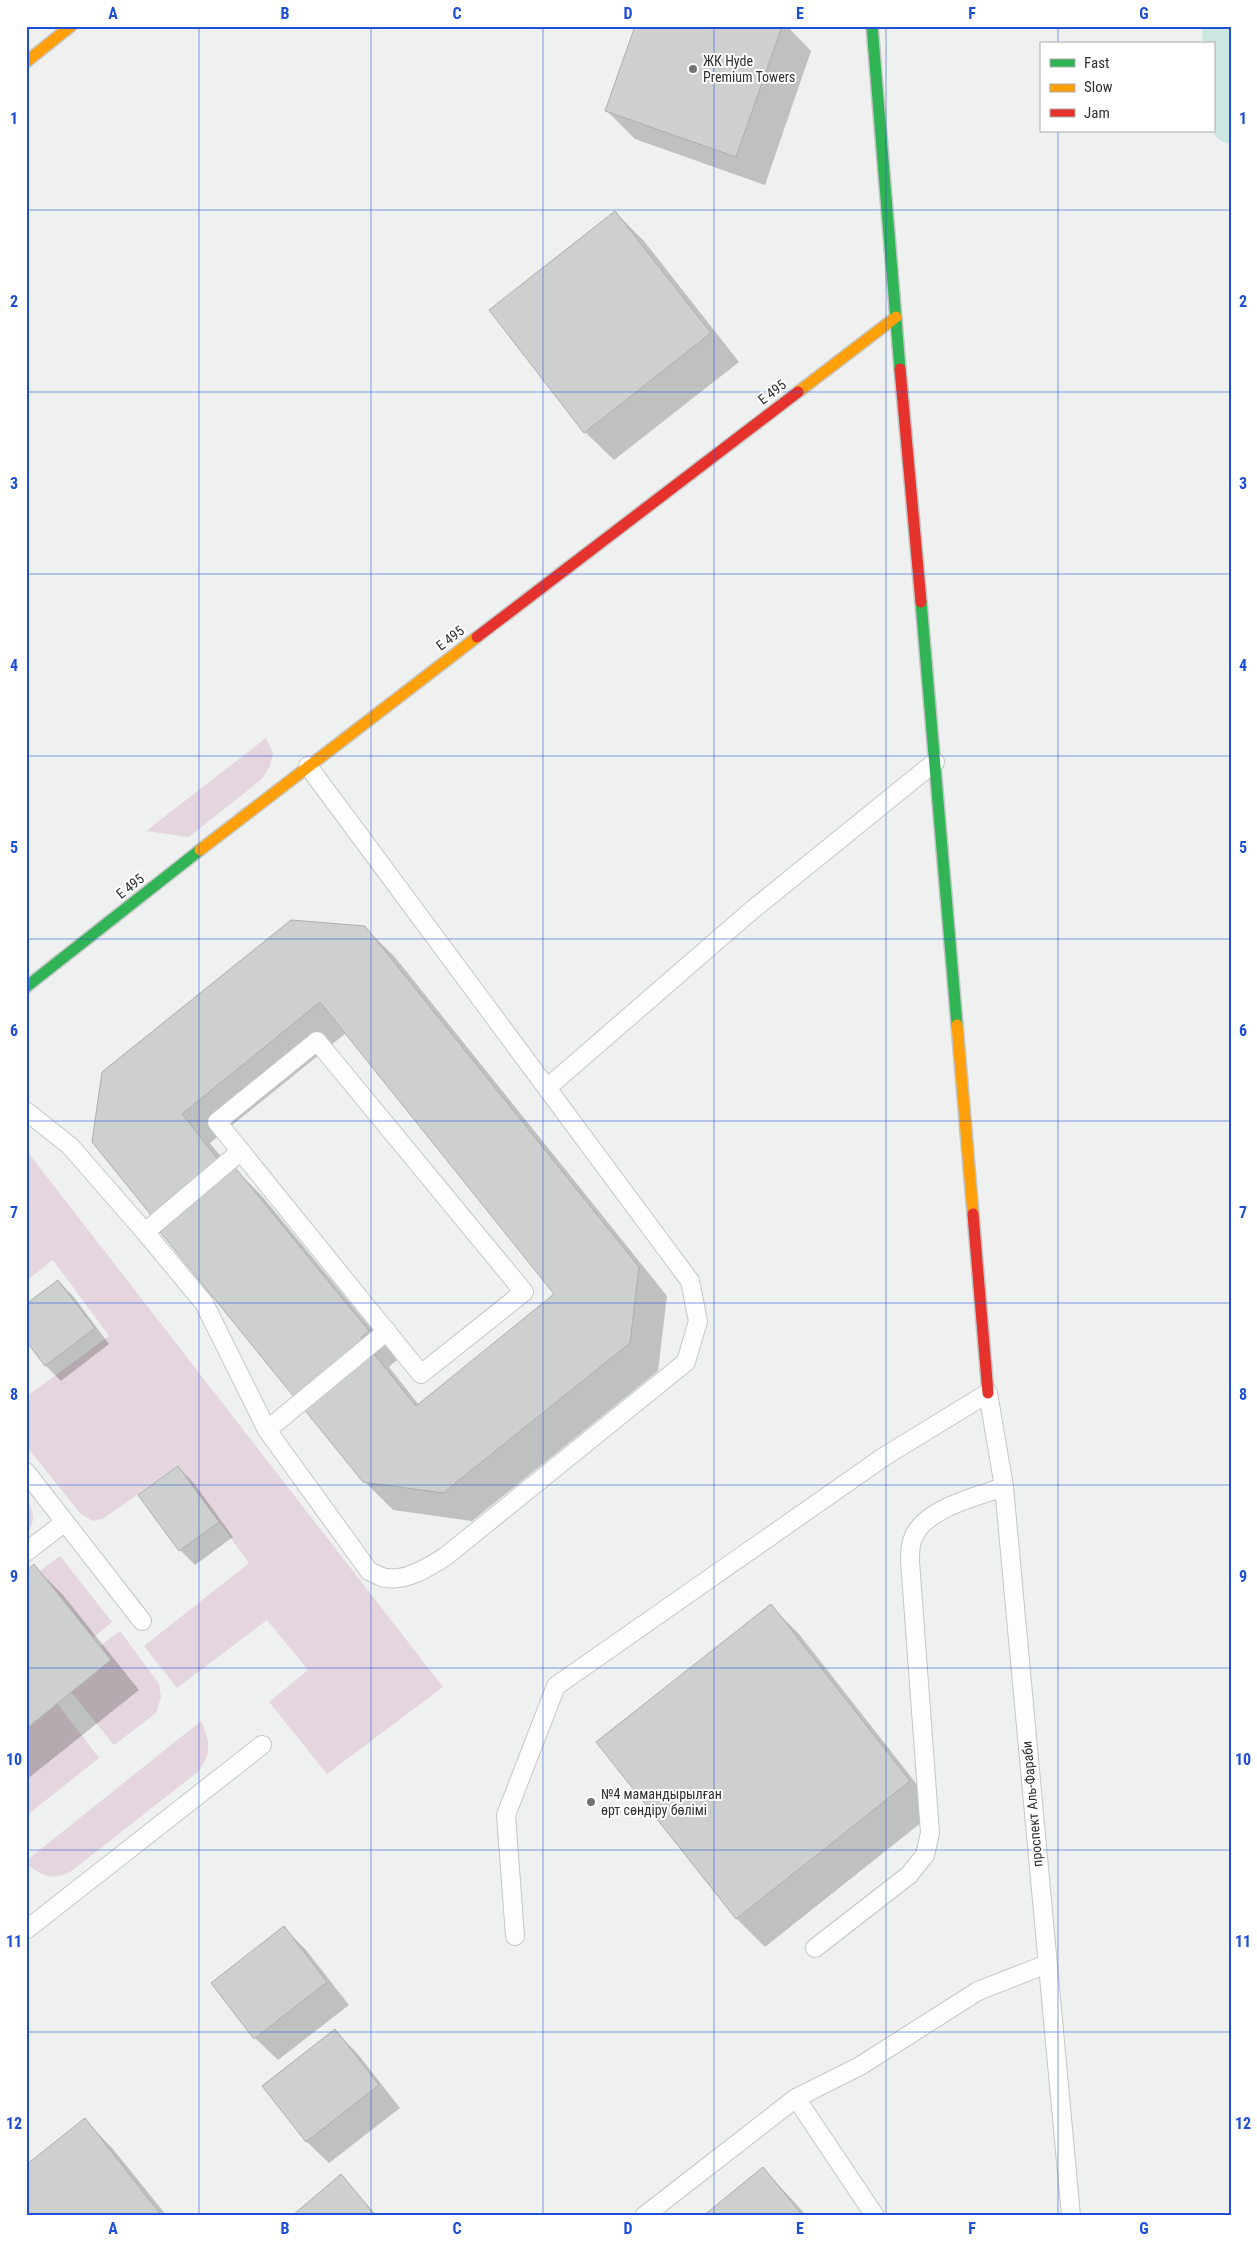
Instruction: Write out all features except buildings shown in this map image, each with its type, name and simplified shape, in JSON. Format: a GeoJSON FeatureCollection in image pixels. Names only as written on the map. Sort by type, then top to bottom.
{"type":"FeatureCollection","features":[{"type":"Feature","properties":{"kind":"street"},"geometry":{"type":"LineString","coordinates":[[26,62],[71,26]]}},
{"type":"Feature","properties":{"kind":"street"},"geometry":{"type":"LineString","coordinates":[[872,26],[988,1393]]}},
{"type":"Feature","properties":{"kind":"street","name":"E 495"},"geometry":{"type":"LineString","coordinates":[[26,987],[308,766],[896,317]]}},
{"type":"Feature","properties":{"kind":"lane"},"geometry":{"type":"LineString","coordinates":[[547,1088],[751,911],[935,762]]}},
{"type":"Feature","properties":{"kind":"lane"},"geometry":{"type":"LineString","coordinates":[[26,1111],[70,1146],[204,1303],[267,1430],[369,1571],[387,1578],[426,1570],[446,1556],[686,1362],[698,1321],[690,1280],[308,766]]}},
{"type":"Feature","properties":{"kind":"lane"},"geometry":{"type":"LineString","coordinates":[[317,1041],[524,1292],[421,1374],[241,1151],[216,1122],[317,1041]]}},
{"type":"Feature","properties":{"kind":"lane"},"geometry":{"type":"LineString","coordinates":[[145,1232],[241,1151]]}},
{"type":"Feature","properties":{"kind":"lane"},"geometry":{"type":"LineString","coordinates":[[267,1430],[386,1331]]}},
{"type":"Feature","properties":{"kind":"lane"},"geometry":{"type":"LineString","coordinates":[[515,1936],[506,1815],[556,1686],[885,1456],[988,1393]]}},
{"type":"Feature","properties":{"kind":"lane","name":"проспект Аль-Фараби"},"geometry":{"type":"LineString","coordinates":[[988,1393],[1004,1486],[1071,2216]]}},
{"type":"Feature","properties":{"kind":"lane"},"geometry":{"type":"LineString","coordinates":[[26,1472],[142,1621]]}},
{"type":"Feature","properties":{"kind":"lane"},"geometry":{"type":"LineString","coordinates":[[815,1948],[910,1875],[925,1855],[930,1833],[910,1561],[912,1540],[923,1524],[938,1510],[1004,1486]]}},
{"type":"Feature","properties":{"kind":"lane"},"geometry":{"type":"LineString","coordinates":[[26,1552],[65,1522]]}},
{"type":"Feature","properties":{"kind":"lane"},"geometry":{"type":"LineString","coordinates":[[26,1930],[262,1745]]}},
{"type":"Feature","properties":{"kind":"lane"},"geometry":{"type":"LineString","coordinates":[[644,2216],[796,2098],[860,2066],[978,1991],[1047,1964]]}},
{"type":"Feature","properties":{"kind":"lane"},"geometry":{"type":"LineString","coordinates":[[796,2098],[875,2216]]}},
{"type":"Feature","properties":{"kind":"shaded area"},"geometry":{"type":"Polygon","coordinates":[[[266,738],[273,753],[270,766],[262,779],[189,837],[146,831],[266,738]]]}},
{"type":"Feature","properties":{"kind":"shaded area"},"geometry":{"type":"Polygon","coordinates":[[[26,1150],[443,1687],[327,1774],[269,1702],[308,1670],[267,1620],[177,1688],[144,1646],[249,1563],[178,1466],[104,1518],[93,1521],[81,1514],[26,1446],[26,1397],[109,1336],[53,1260],[26,1281],[26,1150]]]}},
{"type":"Feature","properties":{"kind":"shaded area"},"geometry":{"type":"Polygon","coordinates":[[[26,1498],[31,1507],[33,1521],[26,1533],[26,1498]]]}},
{"type":"Feature","properties":{"kind":"shaded area"},"geometry":{"type":"Polygon","coordinates":[[[60,1556],[112,1622],[93,1638],[40,1571],[60,1556]]]}},
{"type":"Feature","properties":{"kind":"shaded area"},"geometry":{"type":"Polygon","coordinates":[[[120,1631],[159,1684],[161,1697],[156,1713],[114,1745],[71,1692],[111,1660],[100,1646],[120,1631]]]}},
{"type":"Feature","properties":{"kind":"shaded area"},"geometry":{"type":"Polygon","coordinates":[[[57,1703],[99,1758],[26,1816],[26,1729],[57,1703]]]}},
{"type":"Feature","properties":{"kind":"shaded area"},"geometry":{"type":"Polygon","coordinates":[[[201,1721],[208,1741],[208,1752],[199,1771],[70,1872],[52,1877],[47,1876],[26,1863],[26,1861],[201,1721]]]}},
{"type":"Feature","properties":{"kind":"waterway"},"geometry":{"type":"LineString","coordinates":[[1221,26],[1231,124]]}},
{"type":"Feature","properties":{"kind":"traffic: fast"},"geometry":{"type":"LineString","coordinates":[[872,26],[900,369]]}},
{"type":"Feature","properties":{"kind":"traffic: fast"},"geometry":{"type":"LineString","coordinates":[[921,602],[957,1025]]}},
{"type":"Feature","properties":{"kind":"traffic: fast"},"geometry":{"type":"LineString","coordinates":[[26,987],[200,850]]}},
{"type":"Feature","properties":{"kind":"traffic: slow"},"geometry":{"type":"LineString","coordinates":[[26,62],[71,26]]}},
{"type":"Feature","properties":{"kind":"traffic: slow"},"geometry":{"type":"LineString","coordinates":[[798,392],[896,317]]}},
{"type":"Feature","properties":{"kind":"traffic: slow"},"geometry":{"type":"LineString","coordinates":[[200,850],[477,637]]}},
{"type":"Feature","properties":{"kind":"traffic: slow"},"geometry":{"type":"LineString","coordinates":[[957,1025],[973,1214]]}},
{"type":"Feature","properties":{"kind":"traffic: jam"},"geometry":{"type":"LineString","coordinates":[[900,369],[921,602]]}},
{"type":"Feature","properties":{"kind":"traffic: jam"},"geometry":{"type":"LineString","coordinates":[[477,637],[798,392]]}},
{"type":"Feature","properties":{"kind":"traffic: jam"},"geometry":{"type":"LineString","coordinates":[[973,1214],[988,1393]]}},
{"type":"Feature","properties":{"kind":"place","name":"ЖК Hyde Premium Towers"},"geometry":{"type":"Point","coordinates":[693,69]}},
{"type":"Feature","properties":{"kind":"place","name":"№4 мамандырылған өрт сөндіру бөлімі"},"geometry":{"type":"Point","coordinates":[591,1802]}}]}
